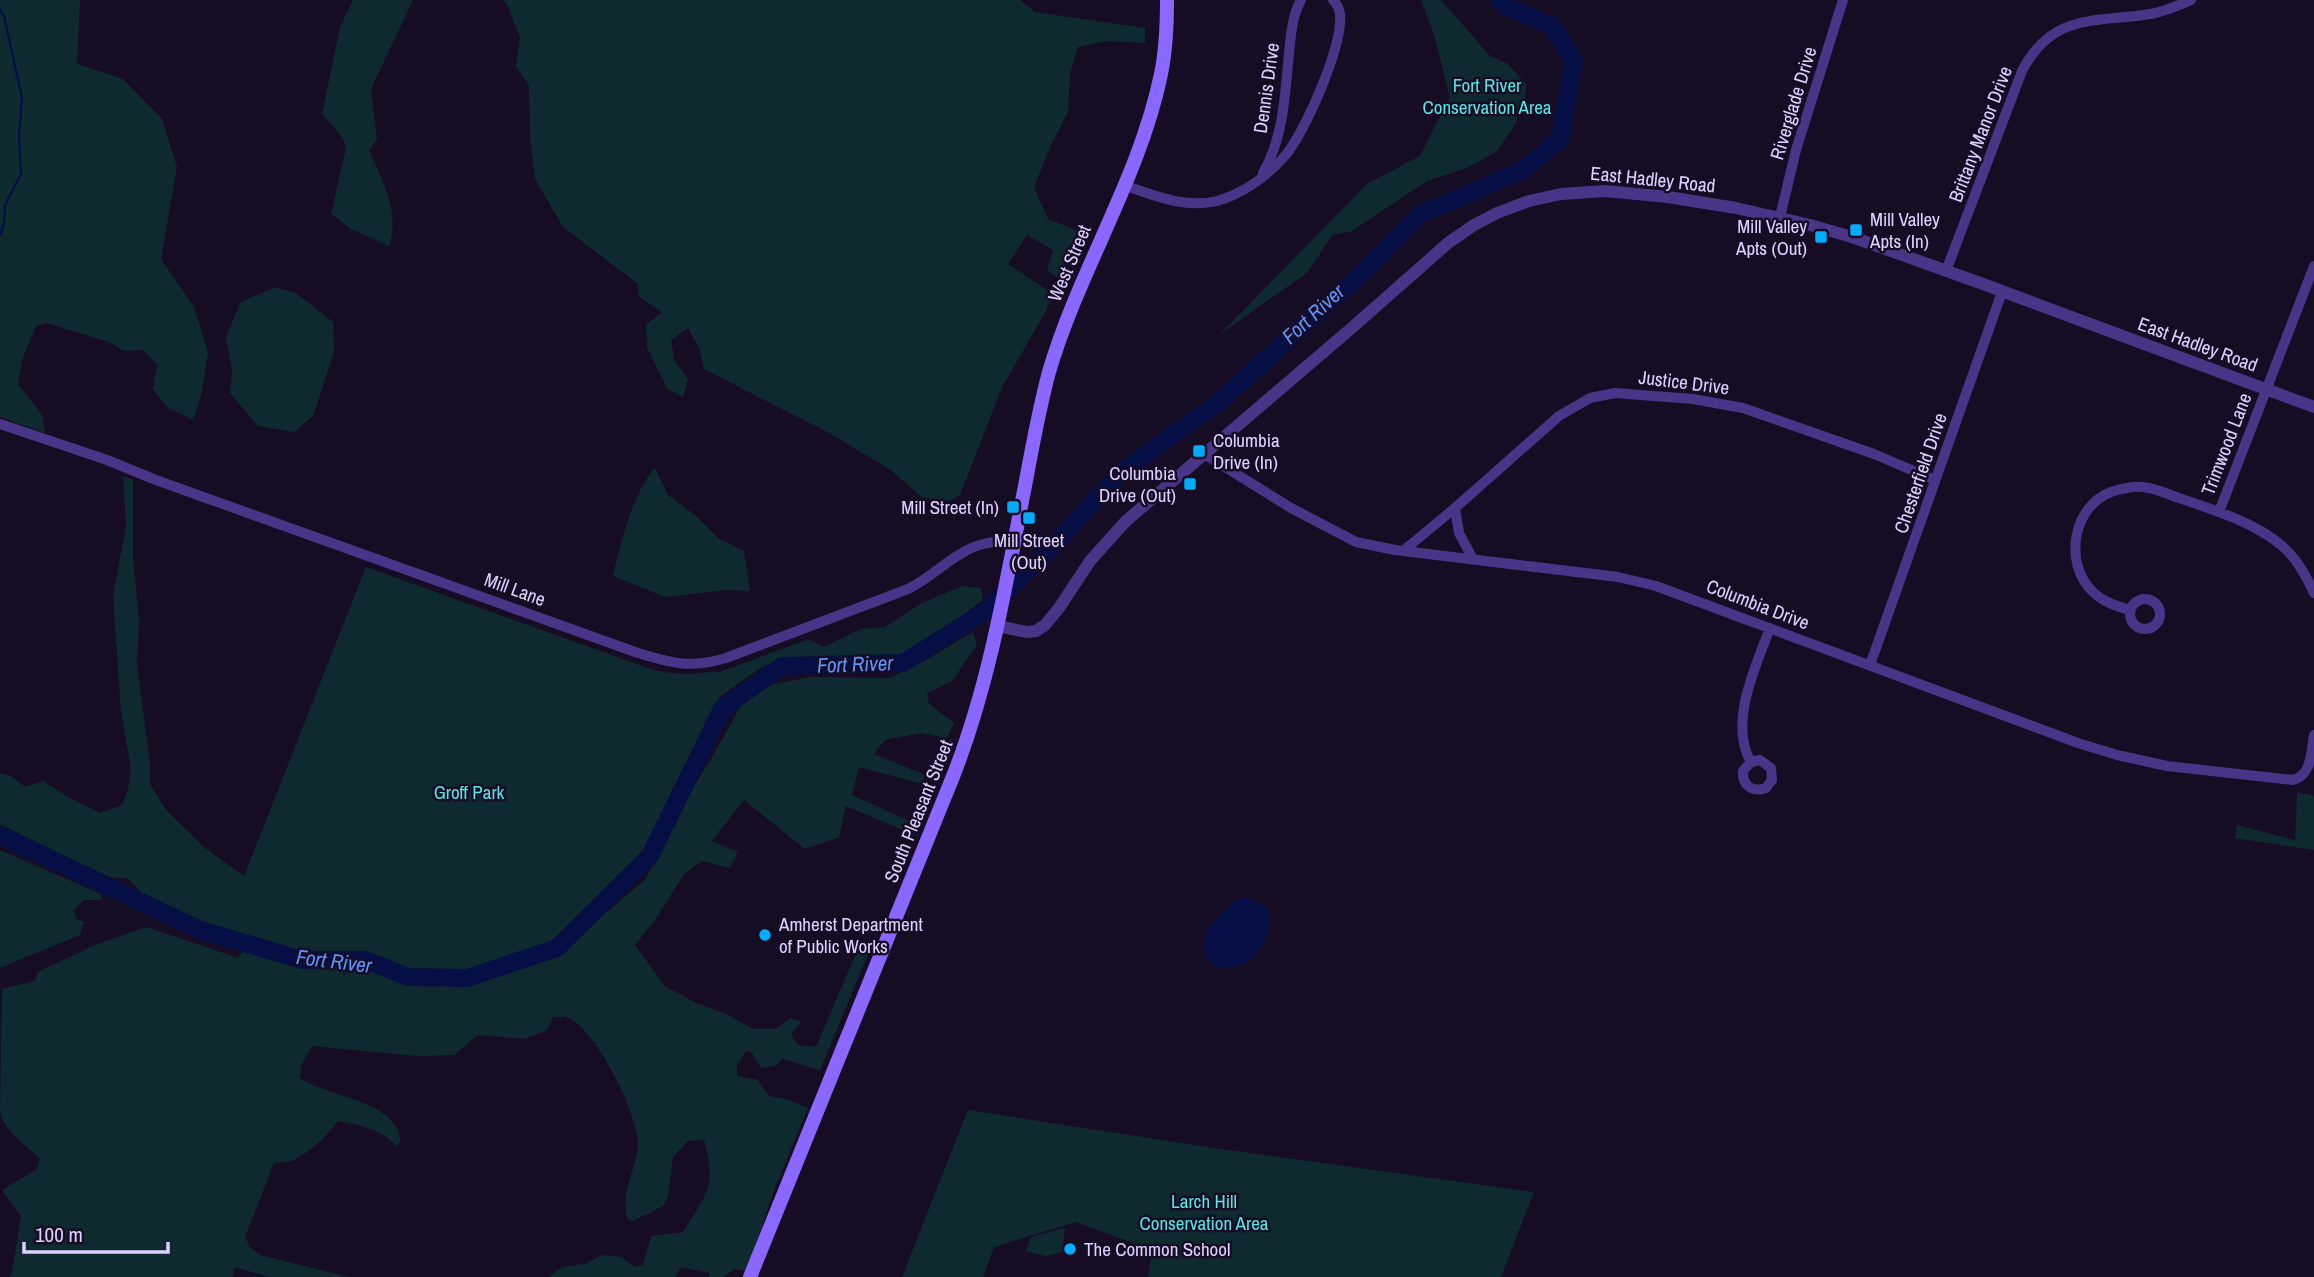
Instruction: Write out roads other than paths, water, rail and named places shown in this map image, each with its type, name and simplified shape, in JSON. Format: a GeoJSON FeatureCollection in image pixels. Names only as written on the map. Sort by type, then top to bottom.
{"type":"FeatureCollection","features":[{"type":"Feature","properties":{"kind":"main road","name":"West Street"},"geometry":{"type":"LineString","coordinates":[[1012,544],[1041,403],[1053,360],[1072,303],[1149,117],[1160,77],[1167,0]]}},
{"type":"Feature","properties":{"kind":"main road","name":"South Pleasant Street"},"geometry":{"type":"LineString","coordinates":[[750,1277],[960,760],[982,691],[1012,544]]}},
{"type":"Feature","properties":{"kind":"street","name":"Dennis Drive"},"geometry":{"type":"LineString","coordinates":[[1260,179],[1278,139],[1292,32],[1301,0]]}},
{"type":"Feature","properties":{"kind":"street","name":"Dennis Drive"},"geometry":{"type":"LineString","coordinates":[[1123,185],[1172,200],[1202,203],[1234,195],[1260,179],[1292,146],[1317,97],[1338,32],[1340,14],[1333,0]]}},
{"type":"Feature","properties":{"kind":"street","name":"Riverglade Drive"},"geometry":{"type":"LineString","coordinates":[[1780,217],[1800,135],[1843,0]]}},
{"type":"Feature","properties":{"kind":"street","name":"Brittany Manor Drive"},"geometry":{"type":"LineString","coordinates":[[1946,271],[2022,71],[2035,50],[2056,33],[2081,21],[2151,14],[2191,0]]}},
{"type":"Feature","properties":{"kind":"street","name":"East Hadley Road"},"geometry":{"type":"LineString","coordinates":[[998,620],[1022,632],[1042,628],[1059,608],[1090,561],[1116,531],[1440,249],[1474,225],[1509,208],[1561,194],[1605,191],[1689,200],[1780,217],[1852,237],[2314,407]]}},
{"type":"Feature","properties":{"kind":"street","name":"Trimwood Lane"},"geometry":{"type":"LineString","coordinates":[[2219,512],[2314,266]]}},
{"type":"Feature","properties":{"kind":"street","name":"Chesterfield Drive"},"geometry":{"type":"LineString","coordinates":[[1870,665],[2002,292]]}},
{"type":"Feature","properties":{"kind":"street","name":"Justice Drive"},"geometry":{"type":"LineString","coordinates":[[1403,551],[1559,416],[1590,398],[1615,393],[1693,399],[1736,406],[1874,454],[1935,480]]}},
{"type":"Feature","properties":{"kind":"street","name":"Mill Lane"},"geometry":{"type":"LineString","coordinates":[[0,424],[107,460],[638,653],[682,664],[709,663],[726,658],[908,589],[922,582],[962,552],[980,543],[1012,544]]}},
{"type":"Feature","properties":{"kind":"street","name":"Columbia Drive"},"geometry":{"type":"LineString","coordinates":[[1204,454],[1267,494],[1349,539],[1403,551],[1561,569],[1638,581],[1681,594],[2078,743],[2124,757],[2178,768],[2289,780],[2304,774],[2314,735]]}},
{"type":"Feature","properties":{"kind":"street"},"geometry":{"type":"LineString","coordinates":[[2130,610],[2099,597],[2087,585],[2079,571],[2075,551],[2080,523],[2092,506],[2108,493],[2126,488],[2144,487],[2219,512],[2260,531],[2283,547],[2299,565],[2314,593]]}},
{"type":"Feature","properties":{"kind":"street"},"geometry":{"type":"LineString","coordinates":[[1455,508],[1459,533],[1473,559]]}},
{"type":"Feature","properties":{"kind":"street"},"geometry":{"type":"LineString","coordinates":[[1751,762],[1743,744],[1742,720],[1749,688],[1770,628]]}},
{"type":"Feature","properties":{"kind":"waterway","name":"Fort River"},"geometry":{"type":"LineString","coordinates":[[0,835],[198,929],[302,960],[366,960],[408,977],[467,978],[557,948],[650,856],[722,709],[782,666],[903,663],[987,610],[1054,545],[1120,473],[1220,401],[1362,273],[1419,215],[1523,170],[1560,139],[1574,60],[1551,25],[1507,7],[1499,0]]}},
{"type":"Feature","properties":{"kind":"waterway"},"geometry":{"type":"LineString","coordinates":[[0,9],[4,16],[22,98],[19,137],[21,174],[5,205],[4,224],[0,235]]}},
{"type":"Feature","properties":{"kind":"place","name":"Mill Valley Apts (In)"},"geometry":{"type":"Point","coordinates":[1856,230]}},
{"type":"Feature","properties":{"kind":"place","name":"Mill Valley Apts (Out)"},"geometry":{"type":"Point","coordinates":[1821,237]}},
{"type":"Feature","properties":{"kind":"place","name":"Columbia Drive (In)"},"geometry":{"type":"Point","coordinates":[1199,451]}},
{"type":"Feature","properties":{"kind":"place","name":"Columbia Drive (Out)"},"geometry":{"type":"Point","coordinates":[1190,484]}},
{"type":"Feature","properties":{"kind":"place","name":"Mill Street (In)"},"geometry":{"type":"Point","coordinates":[1013,507]}},
{"type":"Feature","properties":{"kind":"place","name":"Mill Street (Out)"},"geometry":{"type":"Point","coordinates":[1029,518]}},
{"type":"Feature","properties":{"kind":"place","name":"Amherst Department of Public Works"},"geometry":{"type":"Point","coordinates":[765,935]}},
{"type":"Feature","properties":{"kind":"place","name":"The Common School"},"geometry":{"type":"Point","coordinates":[1070,1249]}},
{"type":"Feature","properties":{"kind":"park label","name":"Fort River Conservation Area"},"geometry":{"type":"Point","coordinates":[1487,96]}},
{"type":"Feature","properties":{"kind":"park label","name":"Groff Park"},"geometry":{"type":"Point","coordinates":[469,792]}},
{"type":"Feature","properties":{"kind":"park label","name":"Larch Hill Conservation Area"},"geometry":{"type":"Point","coordinates":[1204,1212]}}]}
